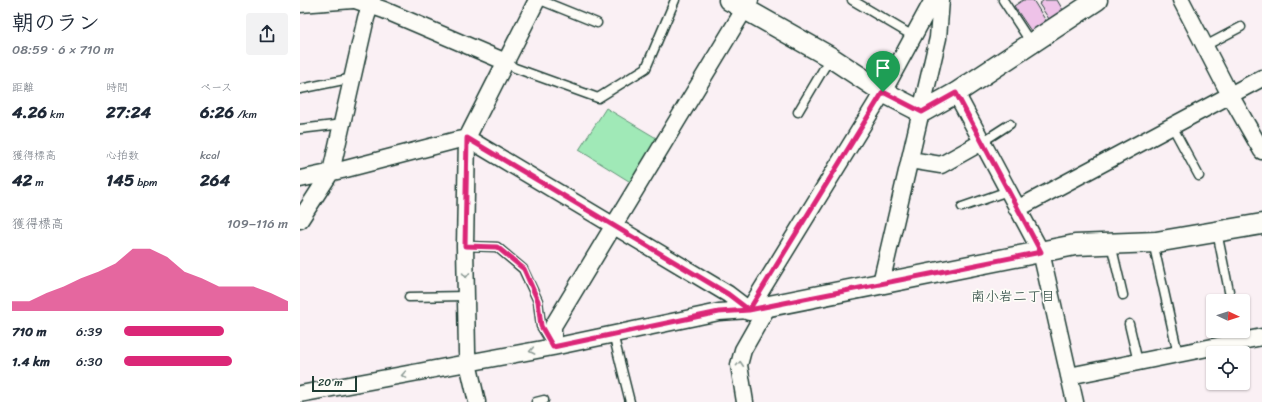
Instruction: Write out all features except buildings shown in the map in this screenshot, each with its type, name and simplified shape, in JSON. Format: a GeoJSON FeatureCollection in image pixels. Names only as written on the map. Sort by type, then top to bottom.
{"type":"FeatureCollection","features":[{"type":"Feature","properties":{"kind":"street"},"geometry":{"type":"LineString","coordinates":[[302,3],[354,0],[372,2],[506,62]]}},
{"type":"Feature","properties":{"kind":"street"},"geometry":{"type":"LineString","coordinates":[[477,402],[468,363],[465,246],[467,138],[537,0]]}},
{"type":"Feature","properties":{"kind":"street"},"geometry":{"type":"LineString","coordinates":[[922,112],[956,93],[1097,0]]}},
{"type":"Feature","properties":{"kind":"street"},"geometry":{"type":"LineString","coordinates":[[1181,0],[1230,95],[1262,151]]}},
{"type":"Feature","properties":{"kind":"street"},"geometry":{"type":"LineString","coordinates":[[745,402],[739,365],[742,350],[758,308],[883,92],[933,1]]}},
{"type":"Feature","properties":{"kind":"street"},"geometry":{"type":"LineString","coordinates":[[881,283],[938,38],[933,1]]}},
{"type":"Feature","properties":{"kind":"street"},"geometry":{"type":"LineString","coordinates":[[300,220],[331,172],[366,18],[372,2]]}},
{"type":"Feature","properties":{"kind":"street"},"geometry":{"type":"LineString","coordinates":[[553,347],[554,326],[614,226],[741,3],[830,57],[883,92],[922,112]]}},
{"type":"Feature","properties":{"kind":"street"},"geometry":{"type":"LineString","coordinates":[[1017,209],[1262,78]]}},
{"type":"Feature","properties":{"kind":"street"},"geometry":{"type":"LineString","coordinates":[[956,93],[1041,252],[1074,402]]}},
{"type":"Feature","properties":{"kind":"street"},"geometry":{"type":"LineString","coordinates":[[300,179],[467,138],[728,294],[758,308]]}},
{"type":"Feature","properties":{"kind":"street"},"geometry":{"type":"LineString","coordinates":[[910,160],[941,165],[982,142]]}},
{"type":"Feature","properties":{"kind":"street"},"geometry":{"type":"LineString","coordinates":[[308,396],[719,312],[758,308],[1075,245],[1153,242],[1262,224]]}},
{"type":"Feature","properties":{"kind":"street"},"geometry":{"type":"LineString","coordinates":[[1250,336],[1262,336]]}},
{"type":"Feature","properties":{"kind":"street"},"geometry":{"type":"LineString","coordinates":[[1069,376],[1178,354],[1231,338]]}},
{"type":"Feature","properties":{"kind":"lane"},"geometry":{"type":"LineString","coordinates":[[540,0],[597,23]]}},
{"type":"Feature","properties":{"kind":"lane"},"geometry":{"type":"LineString","coordinates":[[506,62],[515,68],[598,98],[646,68],[675,0]]}},
{"type":"Feature","properties":{"kind":"lane"},"geometry":{"type":"LineString","coordinates":[[852,0],[913,36]]}},
{"type":"Feature","properties":{"kind":"lane"},"geometry":{"type":"LineString","coordinates":[[1003,0],[1031,43]]}},
{"type":"Feature","properties":{"kind":"lane"},"geometry":{"type":"LineString","coordinates":[[1205,46],[1241,27]]}},
{"type":"Feature","properties":{"kind":"lane"},"geometry":{"type":"LineString","coordinates":[[798,112],[830,57]]}},
{"type":"Feature","properties":{"kind":"lane"},"geometry":{"type":"LineString","coordinates":[[300,89],[353,78]]}},
{"type":"Feature","properties":{"kind":"lane"},"geometry":{"type":"LineString","coordinates":[[300,129],[343,124]]}},
{"type":"Feature","properties":{"kind":"lane"},"geometry":{"type":"LineString","coordinates":[[982,142],[1010,124]]}},
{"type":"Feature","properties":{"kind":"lane"},"geometry":{"type":"LineString","coordinates":[[1172,126],[1199,176]]}},
{"type":"Feature","properties":{"kind":"lane"},"geometry":{"type":"LineString","coordinates":[[962,207],[1008,191]]}},
{"type":"Feature","properties":{"kind":"lane"},"geometry":{"type":"LineString","coordinates":[[1216,232],[1229,294]]}},
{"type":"Feature","properties":{"kind":"lane"},"geometry":{"type":"LineString","coordinates":[[1153,242],[1178,354]]}},
{"type":"Feature","properties":{"kind":"lane"},"geometry":{"type":"LineString","coordinates":[[1111,244],[1123,295]]}},
{"type":"Feature","properties":{"kind":"lane"},"geometry":{"type":"LineString","coordinates":[[465,246],[497,247],[524,269],[538,301],[541,326],[553,347]]}},
{"type":"Feature","properties":{"kind":"lane"},"geometry":{"type":"LineString","coordinates":[[409,297],[466,296]]}},
{"type":"Feature","properties":{"kind":"lane"},"geometry":{"type":"LineString","coordinates":[[1129,324],[1138,362]]}},
{"type":"Feature","properties":{"kind":"lane"},"geometry":{"type":"LineString","coordinates":[[613,334],[630,402]]}},
{"type":"Feature","properties":{"kind":"green space"},"geometry":{"type":"Polygon","coordinates":[[[606,108],[658,139],[632,183],[579,150],[606,108]]]}},
{"type":"Feature","properties":{"kind":"district","name":"南小岩二丁目"},"geometry":{"type":"Point","coordinates":[1013,296]}},
{"type":"Feature","properties":{"kind":"route"},"geometry":{"type":"LineString","coordinates":[[883,92],[749,310],[719,312],[553,347],[541,326],[538,301],[524,269],[497,247],[465,246],[467,138],[728,294],[749,310],[1041,252],[956,93],[922,112],[890,94],[883,92]]}}]}
